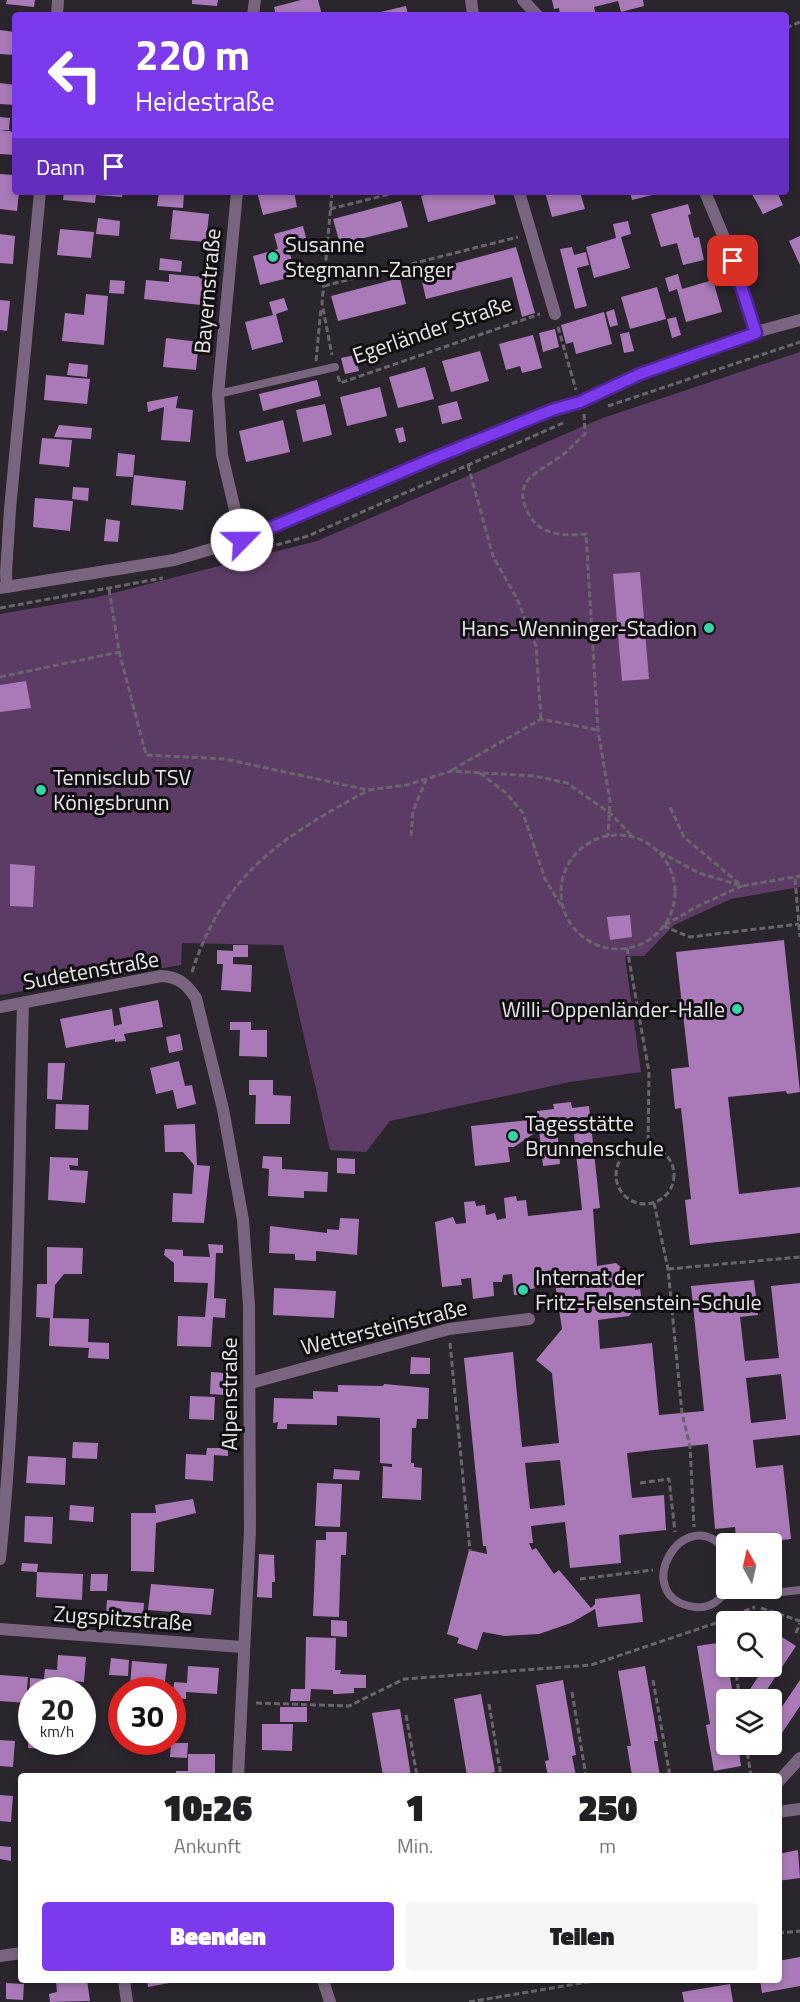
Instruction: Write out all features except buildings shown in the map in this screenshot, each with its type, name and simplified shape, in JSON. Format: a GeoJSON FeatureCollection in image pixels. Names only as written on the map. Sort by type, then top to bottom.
{"type":"FeatureCollection","features":[{"type":"Feature","properties":{"kind":"street"},"geometry":{"type":"LineString","coordinates":[[523,0],[534,12]]}},
{"type":"Feature","properties":{"kind":"street"},"geometry":{"type":"LineString","coordinates":[[40,195],[4,588],[174,560],[242,540],[552,410],[582,408],[640,374],[800,320]]}},
{"type":"Feature","properties":{"kind":"street","name":"Bayernstraße"},"geometry":{"type":"LineString","coordinates":[[237,195],[218,394],[222,455],[242,540]]}},
{"type":"Feature","properties":{"kind":"street"},"geometry":{"type":"LineString","coordinates":[[520,195],[554,312]]}},
{"type":"Feature","properties":{"kind":"street"},"geometry":{"type":"LineString","coordinates":[[706,195],[726,240],[756,333]]}},
{"type":"Feature","properties":{"kind":"street","name":"Sudetenstraße"},"geometry":{"type":"LineString","coordinates":[[0,1007],[161,976],[175,977],[188,986],[196,998],[200,1017]]}},
{"type":"Feature","properties":{"kind":"street"},"geometry":{"type":"LineString","coordinates":[[0,1559],[5,1510],[15,1301],[24,1003]]}},
{"type":"Feature","properties":{"kind":"street","name":"Alpenstraße"},"geometry":{"type":"LineString","coordinates":[[200,1017],[223,1109],[243,1220],[249,1306],[250,1530],[239,1702],[238,1773]]}},
{"type":"Feature","properties":{"kind":"street","name":"Wettersteinstraße"},"geometry":{"type":"LineString","coordinates":[[250,1383],[449,1329],[529,1319]]}},
{"type":"Feature","properties":{"kind":"street","name":"Zugspitzstraße"},"geometry":{"type":"LineString","coordinates":[[0,1629],[242,1647]]}},
{"type":"Feature","properties":{"kind":"street"},"geometry":{"type":"LineString","coordinates":[[782,1778],[800,1758]]}},
{"type":"Feature","properties":{"kind":"street"},"geometry":{"type":"LineString","coordinates":[[782,1811],[800,1809]]}},
{"type":"Feature","properties":{"kind":"street"},"geometry":{"type":"LineString","coordinates":[[0,1956],[18,1953]]}},
{"type":"Feature","properties":{"kind":"street"},"geometry":{"type":"LineString","coordinates":[[124,1983],[127,2002]]}},
{"type":"Feature","properties":{"kind":"street"},"geometry":{"type":"LineString","coordinates":[[324,1983],[330,2002]]}},
{"type":"Feature","properties":{"kind":"lane"},"geometry":{"type":"LineString","coordinates":[[218,394],[335,367]]}},
{"type":"Feature","properties":{"kind":"lane"},"geometry":{"type":"LineString","coordinates":[[716,1542],[693,1538],[676,1545],[670,1551],[663,1568],[669,1591],[687,1606],[711,1605],[718,1599]]}},
{"type":"Feature","properties":{"kind":"lane"},"geometry":{"type":"LineString","coordinates":[[782,1592],[800,1590]]}},
{"type":"Feature","properties":{"kind":"path"},"geometry":{"type":"LineString","coordinates":[[316,372],[332,195]]}},
{"type":"Feature","properties":{"kind":"path"},"geometry":{"type":"LineString","coordinates":[[330,209],[386,195]]}},
{"type":"Feature","properties":{"kind":"path"},"geometry":{"type":"LineString","coordinates":[[324,286],[531,234]]}},
{"type":"Feature","properties":{"kind":"path"},"geometry":{"type":"LineString","coordinates":[[322,303],[335,367]]}},
{"type":"Feature","properties":{"kind":"path"},"geometry":{"type":"LineString","coordinates":[[554,312],[582,408],[585,434],[564,454],[535,471],[524,486],[522,503],[534,523],[561,536],[586,534],[598,730],[611,814],[608,836]]}},
{"type":"Feature","properties":{"kind":"path","name":"Egerländer Straße"},"geometry":{"type":"LineString","coordinates":[[335,367],[340,383],[554,312]]}},
{"type":"Feature","properties":{"kind":"path"},"geometry":{"type":"LineString","coordinates":[[468,464],[493,556],[517,599],[536,646],[541,719]]}},
{"type":"Feature","properties":{"kind":"path"},"geometry":{"type":"LineString","coordinates":[[109,589],[119,651],[146,755],[225,759],[368,790]]}},
{"type":"Feature","properties":{"kind":"path"},"geometry":{"type":"LineString","coordinates":[[0,677],[119,651]]}},
{"type":"Feature","properties":{"kind":"path"},"geometry":{"type":"LineString","coordinates":[[451,771],[461,762],[541,719],[598,730]]}},
{"type":"Feature","properties":{"kind":"path"},"geometry":{"type":"LineString","coordinates":[[188,986],[203,939],[217,912],[262,858],[305,824],[368,790],[426,780],[451,771],[535,776],[567,783],[611,814],[633,837],[699,873],[742,886]]}},
{"type":"Feature","properties":{"kind":"path"},"geometry":{"type":"LineString","coordinates":[[478,772],[506,793],[522,813],[545,879],[570,924],[581,936],[603,946],[627,948],[653,936],[663,926],[698,906],[742,886],[795,879],[800,876]]}},
{"type":"Feature","properties":{"kind":"path"},"geometry":{"type":"LineString","coordinates":[[411,836],[413,811],[426,780]]}},
{"type":"Feature","properties":{"kind":"path"},"geometry":{"type":"LineString","coordinates":[[670,807],[684,837],[742,886]]}},
{"type":"Feature","properties":{"kind":"path"},"geometry":{"type":"LineString","coordinates":[[563,909],[560,890],[564,871],[574,854],[590,842],[608,836],[633,837]]}},
{"type":"Feature","properties":{"kind":"path"},"geometry":{"type":"LineString","coordinates":[[658,851],[668,864],[675,896],[671,912],[663,926]]}},
{"type":"Feature","properties":{"kind":"path"},"geometry":{"type":"LineString","coordinates":[[795,879],[800,937]]}},
{"type":"Feature","properties":{"kind":"path"},"geometry":{"type":"LineString","coordinates":[[663,926],[690,937],[799,924]]}},
{"type":"Feature","properties":{"kind":"path"},"geometry":{"type":"LineString","coordinates":[[627,948],[649,1072],[648,1146]]}},
{"type":"Feature","properties":{"kind":"path"},"geometry":{"type":"LineString","coordinates":[[648,1146],[666,1155],[674,1172],[670,1191],[654,1203],[636,1203],[627,1199],[620,1192],[615,1174],[622,1156],[639,1147],[648,1146]]}},
{"type":"Feature","properties":{"kind":"path"},"geometry":{"type":"LineString","coordinates":[[654,1203],[668,1269],[682,1413],[690,1446],[694,1503],[693,1538]]}},
{"type":"Feature","properties":{"kind":"path"},"geometry":{"type":"LineString","coordinates":[[668,1269],[800,1257]]}},
{"type":"Feature","properties":{"kind":"path"},"geometry":{"type":"LineString","coordinates":[[449,1329],[470,1551]]}},
{"type":"Feature","properties":{"kind":"path"},"geometry":{"type":"LineString","coordinates":[[640,1483],[669,1479],[676,1545]]}},
{"type":"Feature","properties":{"kind":"path"},"geometry":{"type":"LineString","coordinates":[[580,1579],[663,1568]]}},
{"type":"Feature","properties":{"kind":"path"},"geometry":{"type":"LineString","coordinates":[[239,1702],[349,1706],[404,1679],[591,1665],[716,1623],[756,1606],[800,1622],[796,1633]]}},
{"type":"Feature","properties":{"kind":"path"},"geometry":{"type":"LineString","coordinates":[[653,1680],[669,1773]]}},
{"type":"Feature","properties":{"kind":"path"},"geometry":{"type":"LineString","coordinates":[[572,1692],[586,1773]]}},
{"type":"Feature","properties":{"kind":"path"},"geometry":{"type":"LineString","coordinates":[[489,1704],[500,1773]]}},
{"type":"Feature","properties":{"kind":"path"},"geometry":{"type":"LineString","coordinates":[[406,1715],[416,1773]]}},
{"type":"Feature","properties":{"kind":"path"},"geometry":{"type":"LineString","coordinates":[[748,1755],[751,1773]]}},
{"type":"Feature","properties":{"kind":"path"},"geometry":{"type":"LineString","coordinates":[[782,1932],[800,1930]]}},
{"type":"Feature","properties":{"kind":"path"},"geometry":{"type":"LineString","coordinates":[[469,2002],[581,1983]]}},
{"type":"Feature","properties":{"kind":"shaded area"},"geometry":{"type":"Polygon","coordinates":[[[800,352],[800,887],[731,899],[674,925],[644,956],[625,956],[641,1072],[570,1082],[390,1121],[366,1152],[330,1150],[283,945],[182,943],[181,965],[0,995],[0,614],[98,597],[317,541],[600,419],[800,352]]]}},
{"type":"Feature","properties":{"kind":"place","name":"Susanne Stegmann-Zanger"},"geometry":{"type":"Point","coordinates":[273,257]}},
{"type":"Feature","properties":{"kind":"place","name":"Hans-Wenninger-Stadion"},"geometry":{"type":"Point","coordinates":[709,628]}},
{"type":"Feature","properties":{"kind":"place","name":"Tennisclub TSV Königsbrunn"},"geometry":{"type":"Point","coordinates":[41,790]}},
{"type":"Feature","properties":{"kind":"place","name":"Willi-Oppenländer-Halle"},"geometry":{"type":"Point","coordinates":[737,1009]}},
{"type":"Feature","properties":{"kind":"place","name":"Tagesstätte Brunnenschule"},"geometry":{"type":"Point","coordinates":[513,1136]}},
{"type":"Feature","properties":{"kind":"place","name":"Internat der Fritz-Felsenstein-Schule"},"geometry":{"type":"Point","coordinates":[523,1290]}},
{"type":"Feature","properties":{"kind":"route"},"geometry":{"type":"LineString","coordinates":[[242,540],[434,458],[552,410],[580,402],[640,374],[756,333],[749,305],[733,261]]}}]}
